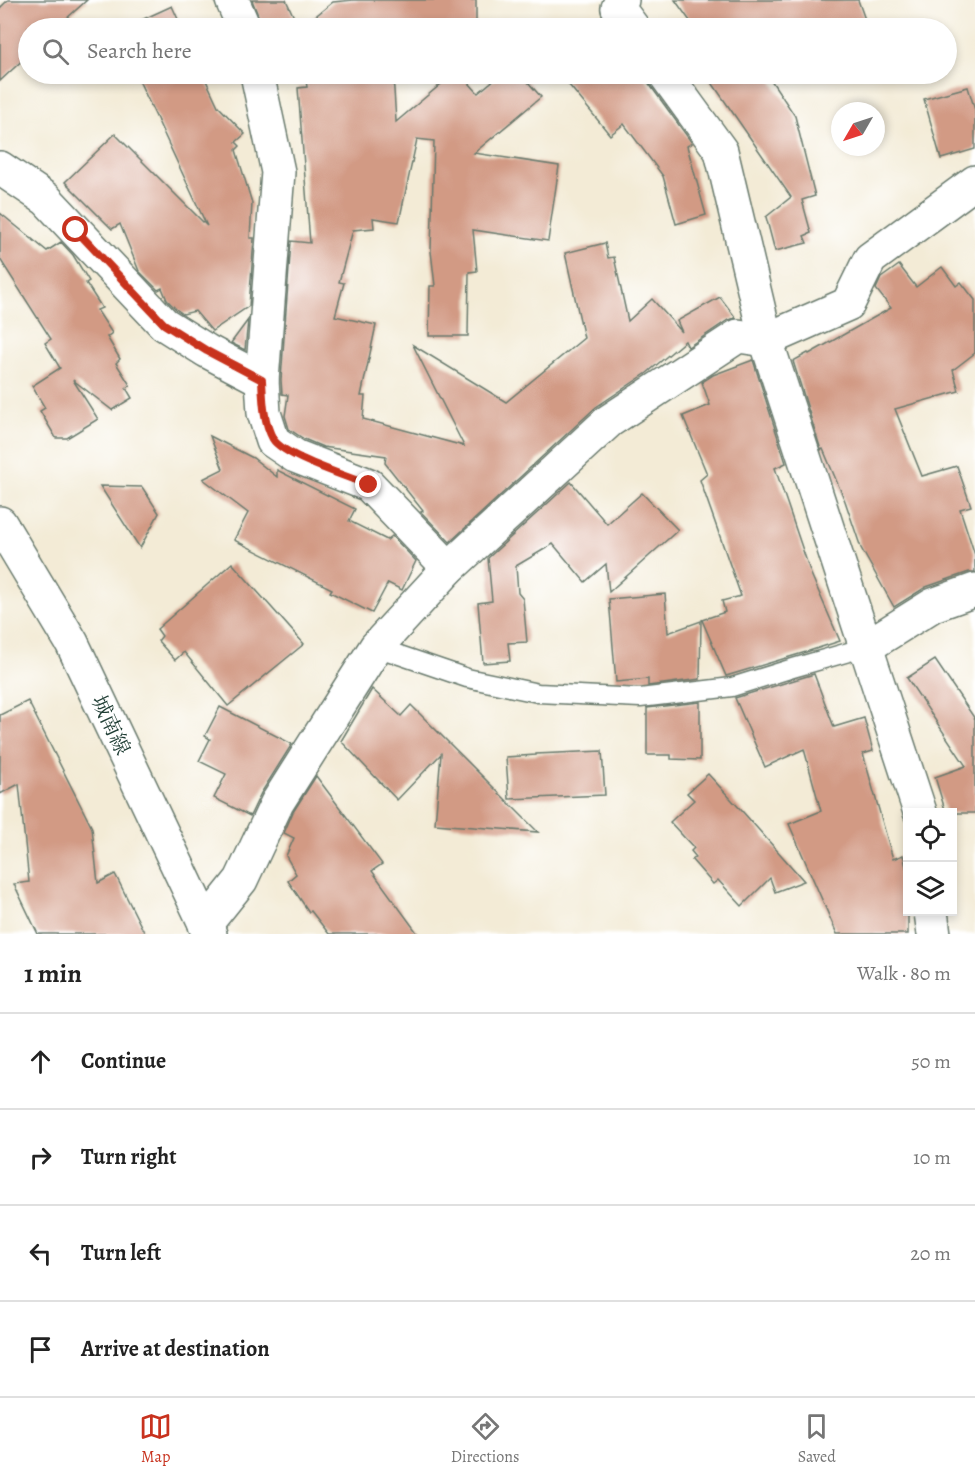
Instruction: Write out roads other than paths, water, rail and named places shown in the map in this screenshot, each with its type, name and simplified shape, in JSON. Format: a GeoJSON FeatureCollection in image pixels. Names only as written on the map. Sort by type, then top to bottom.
{"type":"FeatureCollection","features":[{"type":"Feature","properties":{"kind":"street"},"geometry":{"type":"LineString","coordinates":[[232,0],[240,18]]}},
{"type":"Feature","properties":{"kind":"street"},"geometry":{"type":"LineString","coordinates":[[622,0],[618,8],[626,18]]}},
{"type":"Feature","properties":{"kind":"street"},"geometry":{"type":"LineString","coordinates":[[259,84],[278,172],[262,380],[264,413],[273,441],[295,456],[369,485],[449,568]]}},
{"type":"Feature","properties":{"kind":"street"},"geometry":{"type":"LineString","coordinates":[[672,84],[721,151],[766,340],[918,808]]}},
{"type":"Feature","properties":{"kind":"street"},"geometry":{"type":"LineString","coordinates":[[0,168],[46,199],[164,324],[207,351],[262,380]]}},
{"type":"Feature","properties":{"kind":"street"},"geometry":{"type":"LineString","coordinates":[[208,930],[241,880],[277,803],[376,647],[449,568],[609,421],[738,336],[766,340],[848,304],[870,260],[975,182]]}},
{"type":"Feature","properties":{"kind":"street","name":"城南線"},"geometry":{"type":"LineString","coordinates":[[0,523],[72,644],[208,930]]}},
{"type":"Feature","properties":{"kind":"street"},"geometry":{"type":"LineString","coordinates":[[866,647],[933,605],[975,590]]}},
{"type":"Feature","properties":{"kind":"street"},"geometry":{"type":"LineString","coordinates":[[932,916],[934,934]]}},
{"type":"Feature","properties":{"kind":"lane"},"geometry":{"type":"LineString","coordinates":[[376,647],[467,678],[538,693],[640,698],[732,687],[866,647]]}}]}
